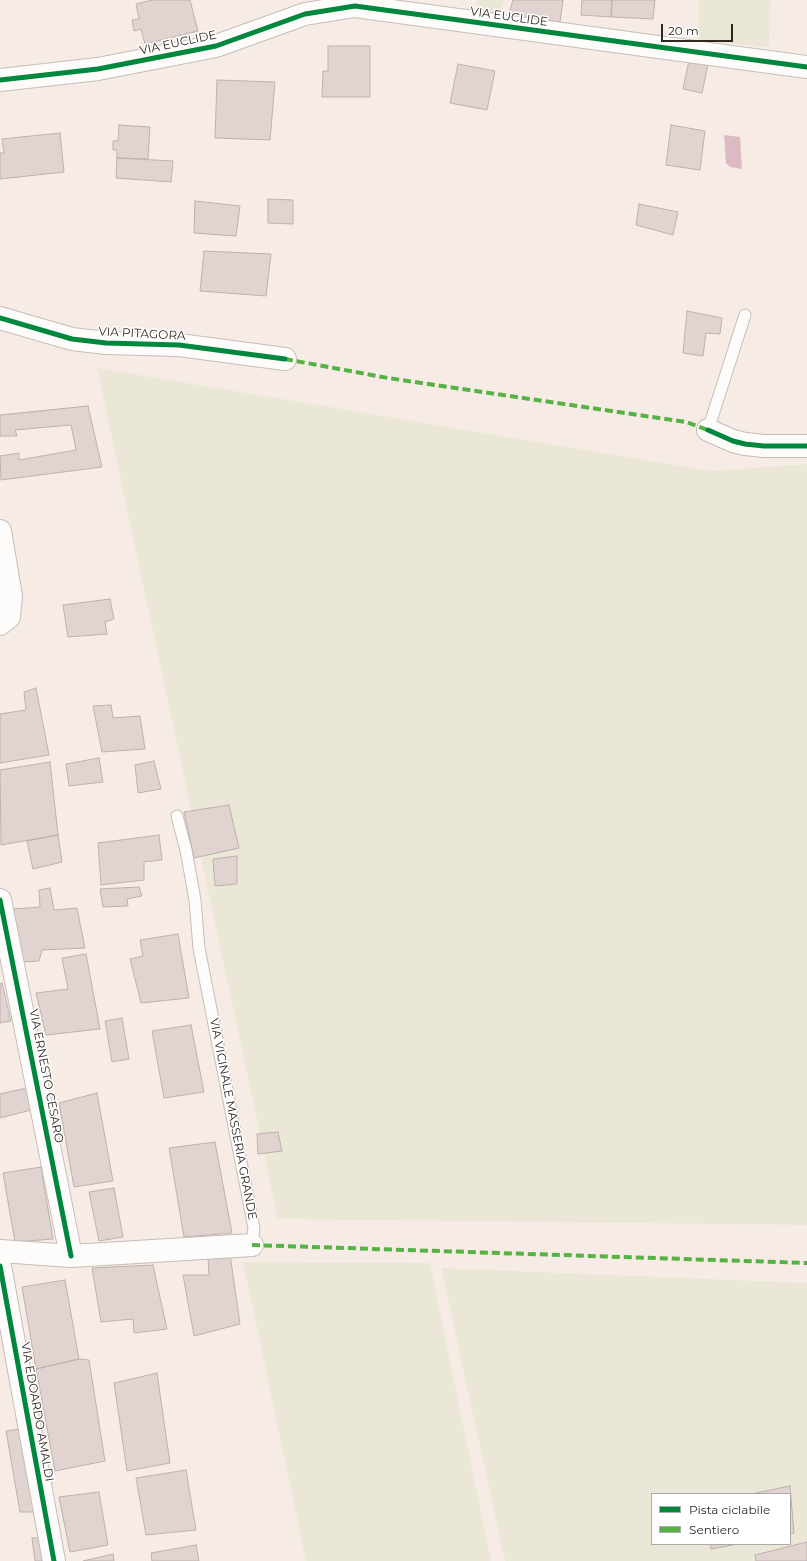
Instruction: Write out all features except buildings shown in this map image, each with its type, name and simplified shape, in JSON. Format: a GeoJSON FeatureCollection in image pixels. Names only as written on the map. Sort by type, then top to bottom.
{"type":"FeatureCollection","features":[{"type":"Feature","properties":{"kind":"street","name":"VIA EUCLIDE"},"geometry":{"type":"LineString","coordinates":[[0,80],[98,69],[216,46],[305,14],[355,6],[807,67]]}},
{"type":"Feature","properties":{"kind":"street","name":"VIA PITAGORA"},"geometry":{"type":"LineString","coordinates":[[0,318],[72,339],[106,343],[179,345],[284,359]]}},
{"type":"Feature","properties":{"kind":"street"},"geometry":{"type":"LineString","coordinates":[[708,430],[733,441],[745,444],[764,446],[807,446]]}},
{"type":"Feature","properties":{"kind":"street"},"geometry":{"type":"LineString","coordinates":[[0,531],[11,596],[9,617],[0,624]]}},
{"type":"Feature","properties":{"kind":"street","name":"VIA ERNESTO CESARO"},"geometry":{"type":"LineString","coordinates":[[0,900],[71,1256]]}},
{"type":"Feature","properties":{"kind":"street","name":"VIA VICINALE MASSERIA GRANDE"},"geometry":{"type":"LineString","coordinates":[[0,1251],[71,1256],[252,1245]]}},
{"type":"Feature","properties":{"kind":"street","name":"VIA EDOARDO AMALDI"},"geometry":{"type":"LineString","coordinates":[[0,1266],[54,1561]]}},
{"type":"Feature","properties":{"kind":"lane"},"geometry":{"type":"LineString","coordinates":[[708,430],[745,315]]}},
{"type":"Feature","properties":{"kind":"lane","name":"VIA VICINALE MASSERIA GRANDE"},"geometry":{"type":"LineString","coordinates":[[177,816],[186,850],[195,900],[199,948],[254,1228],[252,1245]]}},
{"type":"Feature","properties":{"kind":"shaded area"},"geometry":{"type":"Polygon","coordinates":[[[477,0],[504,0],[498,20],[479,17],[477,0]]]}},
{"type":"Feature","properties":{"kind":"shaded area"},"geometry":{"type":"Polygon","coordinates":[[[699,0],[770,0],[769,47],[698,40],[699,0]]]}},
{"type":"Feature","properties":{"kind":"shaded area"},"geometry":{"type":"Polygon","coordinates":[[[724,135],[740,137],[742,169],[730,167],[726,163],[724,135]]]}},
{"type":"Feature","properties":{"kind":"shaded area"},"geometry":{"type":"Polygon","coordinates":[[[97,368],[712,471],[807,464],[807,1225],[278,1219],[97,368]]]}},
{"type":"Feature","properties":{"kind":"shaded area"},"geometry":{"type":"Polygon","coordinates":[[[243,1262],[430,1263],[491,1561],[306,1561],[243,1262]]]}},
{"type":"Feature","properties":{"kind":"shaded area"},"geometry":{"type":"Polygon","coordinates":[[[441,1268],[807,1283],[807,1561],[505,1561],[441,1268]]]}},
{"type":"Feature","properties":{"kind":"marked path"},"geometry":{"type":"LineString","coordinates":[[285,359],[388,378],[686,422],[708,430]]}},
{"type":"Feature","properties":{"kind":"marked path"},"geometry":{"type":"LineString","coordinates":[[252,1245],[807,1263]]}},
{"type":"Feature","properties":{"kind":"cycle path"},"geometry":{"type":"LineString","coordinates":[[0,80],[98,69],[216,46],[305,14],[355,6],[807,67]]}},
{"type":"Feature","properties":{"kind":"cycle path"},"geometry":{"type":"LineString","coordinates":[[0,318],[72,339],[106,343],[179,345],[285,359]]}},
{"type":"Feature","properties":{"kind":"cycle path"},"geometry":{"type":"LineString","coordinates":[[708,430],[733,441],[745,444],[764,446],[807,446]]}},
{"type":"Feature","properties":{"kind":"cycle path"},"geometry":{"type":"LineString","coordinates":[[0,900],[71,1256]]}},
{"type":"Feature","properties":{"kind":"cycle path"},"geometry":{"type":"LineString","coordinates":[[0,1266],[54,1561]]}}]}
